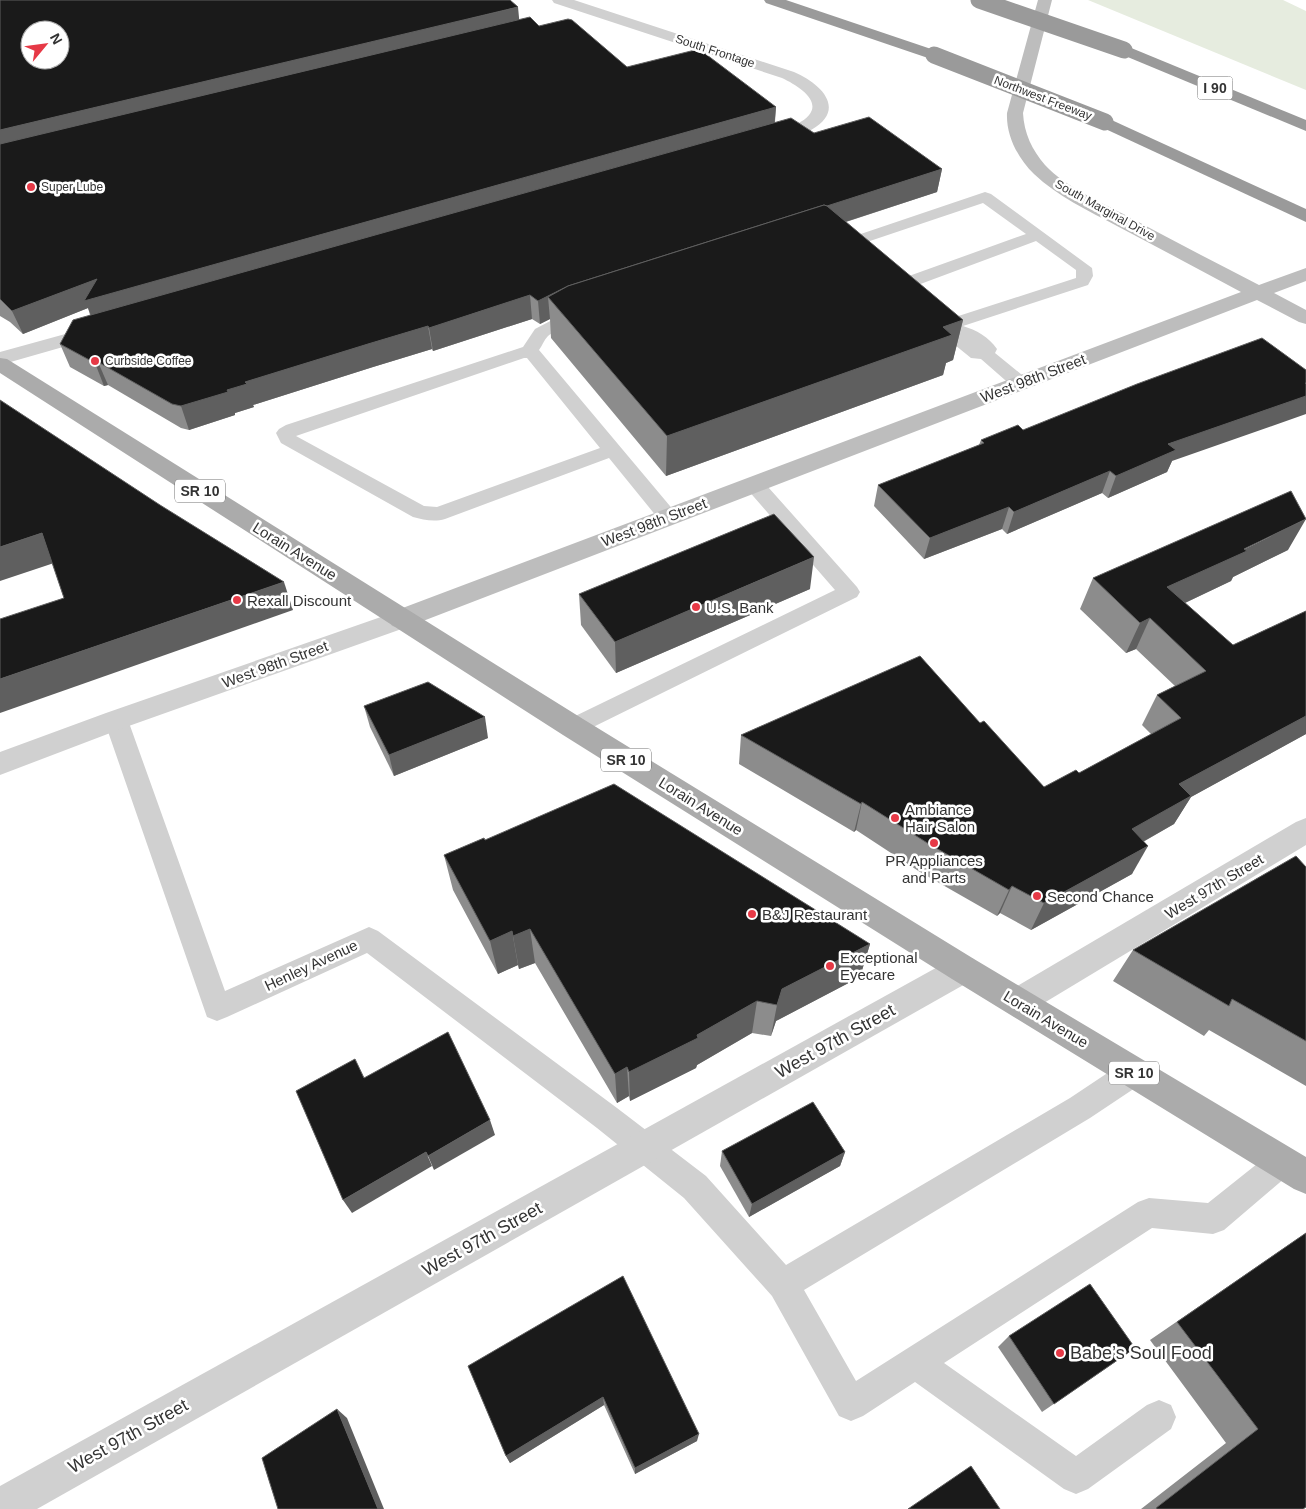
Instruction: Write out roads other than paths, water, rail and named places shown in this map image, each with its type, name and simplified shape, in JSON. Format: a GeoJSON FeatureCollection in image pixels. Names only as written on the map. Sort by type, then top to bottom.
{"type":"FeatureCollection","features":[{"type":"Feature","properties":{"kind":"highway","name":"Northwest Freeway"},"geometry":{"type":"LineString","coordinates":[[771,0],[934,55],[1105,122],[1269,197],[1306,216]]}},
{"type":"Feature","properties":{"kind":"highway","name":"I 90"},"geometry":{"type":"LineString","coordinates":[[979,0],[1124,50],[1306,126]]}},
{"type":"Feature","properties":{"kind":"main road","name":"Lorain Avenue"},"geometry":{"type":"LineString","coordinates":[[0,364],[573,727],[963,969],[1294,1169]]}},
{"type":"Feature","properties":{"kind":"street","name":"South Frontage"},"geometry":{"type":"LineString","coordinates":[[559,0],[788,74],[807,84],[818,95],[819,112],[810,123],[793,131],[755,142]]}},
{"type":"Feature","properties":{"kind":"street","name":"South Marginal Drive"},"geometry":{"type":"LineString","coordinates":[[1045,0],[1014,113],[1018,134],[1029,157],[1052,180],[1068,191],[1306,318]]}},
{"type":"Feature","properties":{"kind":"street"},"geometry":{"type":"LineString","coordinates":[[576,20],[602,14]]}},
{"type":"Feature","properties":{"kind":"street","name":"West 98th Street"},"geometry":{"type":"LineString","coordinates":[[0,764],[116,720],[401,619],[1306,274]]}},
{"type":"Feature","properties":{"kind":"street"},"geometry":{"type":"LineString","coordinates":[[0,359],[117,326]]}},
{"type":"Feature","properties":{"kind":"street","name":"West 97th Street"},"geometry":{"type":"LineString","coordinates":[[1018,1002],[1306,830]]}},
{"type":"Feature","properties":{"kind":"street","name":"West 97th Street"},"geometry":{"type":"LineString","coordinates":[[0,1508],[963,969]]}},
{"type":"Feature","properties":{"kind":"lane"},"geometry":{"type":"LineString","coordinates":[[871,261],[841,242],[985,197],[1084,268],[1085,276],[1082,281],[952,327]]}},
{"type":"Feature","properties":{"kind":"lane"},"geometry":{"type":"LineString","coordinates":[[901,285],[1039,235]]}},
{"type":"Feature","properties":{"kind":"lane"},"geometry":{"type":"LineString","coordinates":[[886,273],[915,297]]}},
{"type":"Feature","properties":{"kind":"lane"},"geometry":{"type":"LineString","coordinates":[[528,353],[541,333],[564,321],[592,312]]}},
{"type":"Feature","properties":{"kind":"lane"},"geometry":{"type":"LineString","coordinates":[[936,314],[952,327],[956,337],[976,354],[986,354],[1020,383]]}},
{"type":"Feature","properties":{"kind":"lane"},"geometry":{"type":"LineString","coordinates":[[612,450],[438,514],[420,512],[288,439],[286,433],[293,428],[523,352],[533,354],[668,517]]}},
{"type":"Feature","properties":{"kind":"lane"},"geometry":{"type":"LineString","coordinates":[[573,727],[849,592],[754,484]]}},
{"type":"Feature","properties":{"kind":"lane","name":"Henley Avenue"},"geometry":{"type":"LineString","coordinates":[[116,720],[217,1008],[369,939],[645,1148]]}},
{"type":"Feature","properties":{"kind":"lane"},"geometry":{"type":"LineString","coordinates":[[783,1285],[1080,1108],[1134,1072]]}},
{"type":"Feature","properties":{"kind":"lane"},"geometry":{"type":"LineString","coordinates":[[645,1148],[695,1187],[783,1285],[851,1404],[1148,1212],[1213,1218],[1294,1169]]}},
{"type":"Feature","properties":{"kind":"lane"},"geometry":{"type":"LineString","coordinates":[[915,1362],[1076,1477],[1158,1417]]}},
{"type":"Feature","properties":{"kind":"place","name":"Super Lube"},"geometry":{"type":"Point","coordinates":[31,187]}},
{"type":"Feature","properties":{"kind":"place","name":"Curbside Coffee"},"geometry":{"type":"Point","coordinates":[95,361]}},
{"type":"Feature","properties":{"kind":"place","name":"Rexall Discount"},"geometry":{"type":"Point","coordinates":[237,600]}},
{"type":"Feature","properties":{"kind":"place","name":"U.S. Bank"},"geometry":{"type":"Point","coordinates":[696,607]}},
{"type":"Feature","properties":{"kind":"place","name":"Ambiance Hair Salon"},"geometry":{"type":"Point","coordinates":[895,818]}},
{"type":"Feature","properties":{"kind":"place","name":"PR Appliances and Parts"},"geometry":{"type":"Point","coordinates":[934,843]}},
{"type":"Feature","properties":{"kind":"place","name":"Second Chance"},"geometry":{"type":"Point","coordinates":[1037,896]}},
{"type":"Feature","properties":{"kind":"place","name":"B&J Restaurant"},"geometry":{"type":"Point","coordinates":[752,914]}},
{"type":"Feature","properties":{"kind":"place","name":"Exceptional Eyecare"},"geometry":{"type":"Point","coordinates":[830,966]}},
{"type":"Feature","properties":{"kind":"place","name":"Babe’s Soul Food"},"geometry":{"type":"Point","coordinates":[1060,1353]}}]}
